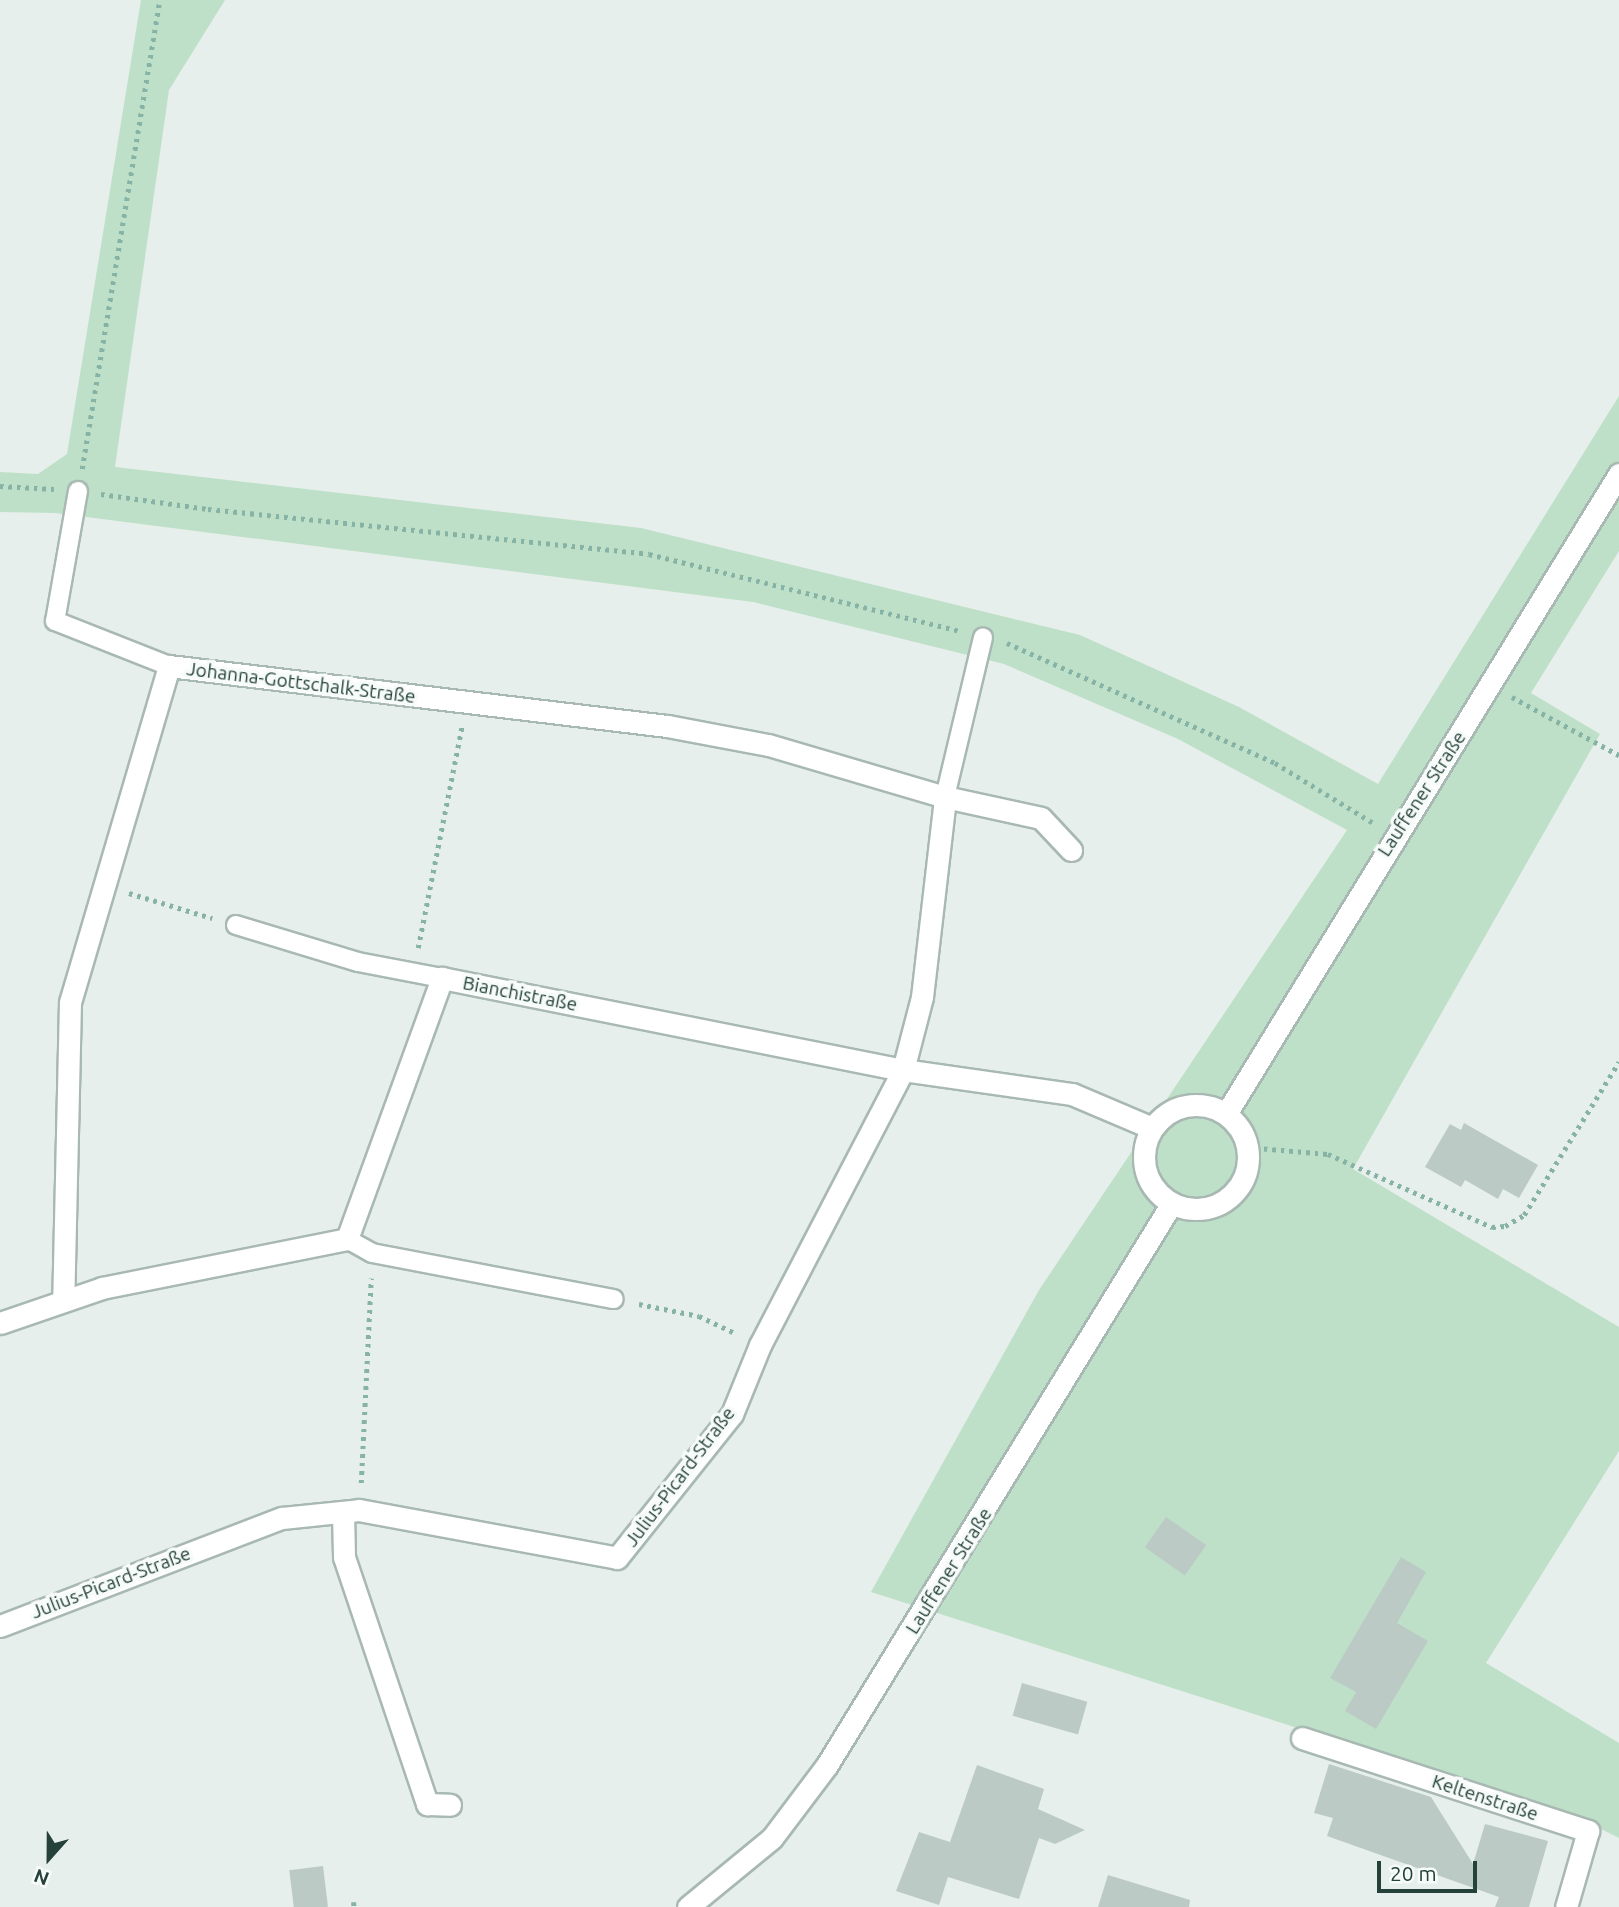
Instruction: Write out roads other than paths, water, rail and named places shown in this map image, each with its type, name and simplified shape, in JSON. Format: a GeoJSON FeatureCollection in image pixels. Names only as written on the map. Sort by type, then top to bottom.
{"type":"FeatureCollection","features":[{"type":"Feature","properties":{"kind":"street","name":"Lauffener Straße"},"geometry":{"type":"LineString","coordinates":[[1226,1114],[1394,835],[1491,685],[1619,474]]}},
{"type":"Feature","properties":{"kind":"street","name":"Johanna-Gottschalk-Straße"},"geometry":{"type":"LineString","coordinates":[[63,1300],[70,1002],[169,666],[667,726],[768,745],[945,797],[1041,818],[1071,850]]}},
{"type":"Feature","properties":{"kind":"street"},"geometry":{"type":"LineString","coordinates":[[903,1070],[922,997],[945,797]]}},
{"type":"Feature","properties":{"kind":"street","name":"Bianchistraße"},"geometry":{"type":"LineString","coordinates":[[347,1239],[442,978],[903,1070],[1072,1094],[1152,1128]]}},
{"type":"Feature","properties":{"kind":"street","name":"Julius-Picard-Straße"},"geometry":{"type":"LineString","coordinates":[[0,1626],[282,1518],[351,1511],[617,1559],[732,1414],[760,1345],[903,1070]]}},
{"type":"Feature","properties":{"kind":"street"},"geometry":{"type":"LineString","coordinates":[[1186,1106],[1207,1106],[1226,1114],[1240,1128],[1247,1146],[1247,1166],[1240,1184],[1227,1198],[1210,1207],[1172,1203],[1155,1190],[1145,1170],[1144,1149],[1152,1128],[1167,1114],[1186,1106]]}},
{"type":"Feature","properties":{"kind":"street","name":"Lauffener Straße"},"geometry":{"type":"LineString","coordinates":[[688,1907],[772,1838],[827,1765],[1172,1203]]}},
{"type":"Feature","properties":{"kind":"street"},"geometry":{"type":"LineString","coordinates":[[0,1322],[63,1300],[347,1239]]}},
{"type":"Feature","properties":{"kind":"street"},"geometry":{"type":"LineString","coordinates":[[351,1511],[344,1557],[427,1804],[450,1805]]}},
{"type":"Feature","properties":{"kind":"street","name":"Keltenstraße"},"geometry":{"type":"LineString","coordinates":[[1305,1739],[1588,1832],[1566,1907]]}},
{"type":"Feature","properties":{"kind":"lane"},"geometry":{"type":"LineString","coordinates":[[78,491],[55,621],[169,666]]}},
{"type":"Feature","properties":{"kind":"lane"},"geometry":{"type":"LineString","coordinates":[[945,797],[983,637]]}},
{"type":"Feature","properties":{"kind":"lane"},"geometry":{"type":"LineString","coordinates":[[236,925],[358,962],[442,978]]}},
{"type":"Feature","properties":{"kind":"lane"},"geometry":{"type":"LineString","coordinates":[[347,1239],[372,1253],[614,1299]]}}]}
